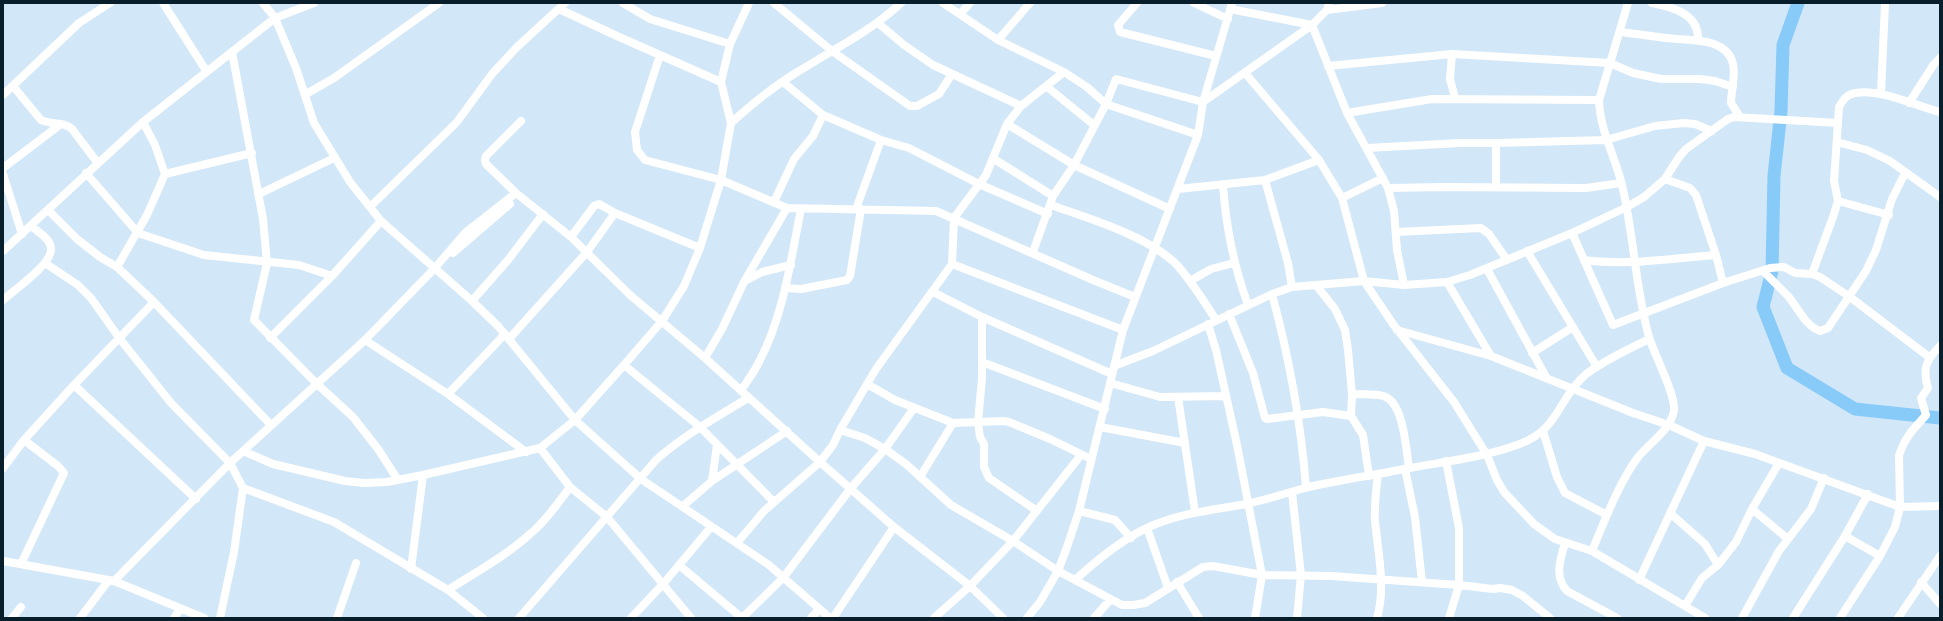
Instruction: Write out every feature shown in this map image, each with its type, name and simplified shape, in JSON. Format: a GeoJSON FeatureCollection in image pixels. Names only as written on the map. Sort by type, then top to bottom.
{"type":"FeatureCollection","features":[{"type":"Feature","properties":{"kind":"street"},"geometry":{"type":"LineString","coordinates":[[3,94],[79,23],[110,3]]}},
{"type":"Feature","properties":{"kind":"street"},"geometry":{"type":"LineString","coordinates":[[163,3],[207,72]]}},
{"type":"Feature","properties":{"kind":"street"},"geometry":{"type":"LineString","coordinates":[[263,3],[275,18],[306,94],[314,123],[334,158],[381,221],[472,301],[507,336],[575,420],[642,478],[711,527],[769,565],[819,609],[832,618],[894,527]]}},
{"type":"Feature","properties":{"kind":"street"},"geometry":{"type":"LineString","coordinates":[[3,251],[97,162],[143,122],[275,18],[314,3]]}},
{"type":"Feature","properties":{"kind":"street"},"geometry":{"type":"LineString","coordinates":[[306,94],[334,78],[439,3]]}},
{"type":"Feature","properties":{"kind":"street"},"geometry":{"type":"LineString","coordinates":[[623,3],[650,19],[680,27],[730,44]]}},
{"type":"Feature","properties":{"kind":"street"},"geometry":{"type":"LineString","coordinates":[[243,451],[273,464],[345,481],[364,483],[398,480],[540,448],[575,420],[662,321],[684,286],[700,248],[721,180],[731,123],[721,82],[730,44],[749,3]]}},
{"type":"Feature","properties":{"kind":"street"},"geometry":{"type":"LineString","coordinates":[[774,3],[832,51],[910,106],[917,106],[940,94],[952,74]]}},
{"type":"Feature","properties":{"kind":"street"},"geometry":{"type":"LineString","coordinates":[[731,123],[783,82],[878,23],[901,3]]}},
{"type":"Feature","properties":{"kind":"street"},"geometry":{"type":"LineString","coordinates":[[943,3],[998,40],[1064,72],[1082,83],[1106,104],[1198,135]]}},
{"type":"Feature","properties":{"kind":"street"},"geometry":{"type":"LineString","coordinates":[[960,14],[970,3]]}},
{"type":"Feature","properties":{"kind":"street"},"geometry":{"type":"LineString","coordinates":[[998,40],[1030,3]]}},
{"type":"Feature","properties":{"kind":"street"},"geometry":{"type":"LineString","coordinates":[[1137,3],[1118,24],[1120,32],[1216,56]]}},
{"type":"Feature","properties":{"kind":"street"},"geometry":{"type":"LineString","coordinates":[[1194,3],[1228,19]]}},
{"type":"Feature","properties":{"kind":"street"},"geometry":{"type":"LineString","coordinates":[[1033,252],[1048,214],[1053,196],[1074,165],[1106,104],[1116,79],[1203,102],[1312,25],[1328,6],[1377,3]]}},
{"type":"Feature","properties":{"kind":"street"},"geometry":{"type":"LineString","coordinates":[[1592,551],[1607,515],[1633,465],[1669,425],[1674,412],[1672,399],[1642,313],[1636,262],[1622,183],[1606,140],[1600,114],[1599,100],[1628,3]]}},
{"type":"Feature","properties":{"kind":"street"},"geometry":{"type":"LineString","coordinates":[[1652,3],[1675,10],[1691,19],[1696,24],[1698,40]]}},
{"type":"Feature","properties":{"kind":"street"},"geometry":{"type":"LineString","coordinates":[[1881,94],[1888,4]]}},
{"type":"Feature","properties":{"kind":"street"},"geometry":{"type":"LineString","coordinates":[[370,207],[456,122],[492,74],[517,47],[562,6],[660,55],[721,82]]}},
{"type":"Feature","properties":{"kind":"street"},"geometry":{"type":"LineString","coordinates":[[1027,618],[1040,602],[1058,571],[1078,512],[1123,330],[1154,246],[1178,189],[1198,135],[1203,102],[1231,6],[1312,25]]}},
{"type":"Feature","properties":{"kind":"street"},"geometry":{"type":"LineString","coordinates":[[878,23],[904,45],[933,65],[1021,106]]}},
{"type":"Feature","properties":{"kind":"street"},"geometry":{"type":"LineString","coordinates":[[1312,25],[1347,113],[1388,188],[1404,285]]}},
{"type":"Feature","properties":{"kind":"street"},"geometry":{"type":"LineString","coordinates":[[1620,32],[1698,40],[1724,48],[1733,62],[1734,80],[1731,103],[1740,117]]}},
{"type":"Feature","properties":{"kind":"street"},"geometry":{"type":"LineString","coordinates":[[232,52],[259,194],[267,263],[254,320],[270,338],[353,417],[378,449],[398,480]]}},
{"type":"Feature","properties":{"kind":"street"},"geometry":{"type":"LineString","coordinates":[[1328,66],[1452,54],[1610,63],[1633,73],[1661,79],[1700,79],[1715,81],[1733,87]]}},
{"type":"Feature","properties":{"kind":"street"},"geometry":{"type":"LineString","coordinates":[[1452,54],[1450,79],[1455,98]]}},
{"type":"Feature","properties":{"kind":"street"},"geometry":{"type":"LineString","coordinates":[[660,55],[636,123],[635,138],[638,150],[645,160],[721,180],[787,208],[924,209],[936,211],[1135,297]]}},
{"type":"Feature","properties":{"kind":"street"},"geometry":{"type":"LineString","coordinates":[[1910,103],[1934,64],[1940,58]]}},
{"type":"Feature","properties":{"kind":"street"},"geometry":{"type":"LineString","coordinates":[[737,543],[774,502],[820,462],[833,445],[867,384],[952,264],[954,218],[979,184],[994,159],[1007,124],[1021,106],[1064,72]]}},
{"type":"Feature","properties":{"kind":"street"},"geometry":{"type":"LineString","coordinates":[[1245,73],[1319,160],[1342,198],[1364,280],[1397,330],[1454,402],[1487,455],[1496,480],[1504,492],[1538,527],[1565,543],[1592,551],[1705,618]]}},
{"type":"Feature","properties":{"kind":"street"},"geometry":{"type":"LineString","coordinates":[[783,82],[823,115],[881,140],[909,148],[979,184],[1048,214]]}},
{"type":"Feature","properties":{"kind":"street"},"geometry":{"type":"LineString","coordinates":[[12,86],[41,120],[67,124],[97,162]]}},
{"type":"Feature","properties":{"kind":"street"},"geometry":{"type":"LineString","coordinates":[[1046,86],[1094,125]]}},
{"type":"Feature","properties":{"kind":"street"},"geometry":{"type":"LineString","coordinates":[[1812,274],[1834,217],[1838,201],[1834,181],[1839,107],[1843,100],[1851,94],[1881,94],[1940,112]]}},
{"type":"Feature","properties":{"kind":"street"},"geometry":{"type":"LineString","coordinates":[[1347,113],[1432,98],[1599,100]]}},
{"type":"Feature","properties":{"kind":"street"},"geometry":{"type":"LineString","coordinates":[[774,202],[794,159],[813,136],[823,115]]}},
{"type":"Feature","properties":{"kind":"street"},"geometry":{"type":"LineString","coordinates":[[1114,366],[1153,351],[1248,305],[1292,287],[1364,280],[1404,285],[1447,282],[1487,269],[1572,233],[1604,216],[1627,207],[1644,197],[1665,179],[1686,149],[1728,120],[1740,117],[1838,124]]}},
{"type":"Feature","properties":{"kind":"street"},"geometry":{"type":"LineString","coordinates":[[521,121],[485,160],[518,194],[571,237],[630,295],[705,358],[894,527],[970,586],[1003,618]]}},
{"type":"Feature","properties":{"kind":"street"},"geometry":{"type":"LineString","coordinates":[[117,268],[138,233],[165,174],[143,122]]}},
{"type":"Feature","properties":{"kind":"street"},"geometry":{"type":"LineString","coordinates":[[1367,148],[1460,143],[1606,140],[1655,126],[1684,123],[1696,124],[1712,131]]}},
{"type":"Feature","properties":{"kind":"street"},"geometry":{"type":"LineString","coordinates":[[3,168],[60,124]]}},
{"type":"Feature","properties":{"kind":"street"},"geometry":{"type":"LineString","coordinates":[[1007,124],[1074,165],[1170,209]]}},
{"type":"Feature","properties":{"kind":"street"},"geometry":{"type":"LineString","coordinates":[[785,288],[801,289],[847,280],[850,276],[858,209],[881,140]]}},
{"type":"Feature","properties":{"kind":"street"},"geometry":{"type":"LineString","coordinates":[[1837,142],[1867,150],[1890,161],[1940,197]]}},
{"type":"Feature","properties":{"kind":"street"},"geometry":{"type":"LineString","coordinates":[[1496,143],[1496,187]]}},
{"type":"Feature","properties":{"kind":"street"},"geometry":{"type":"LineString","coordinates":[[165,174],[252,153]]}},
{"type":"Feature","properties":{"kind":"street"},"geometry":{"type":"LineString","coordinates":[[259,194],[334,158]]}},
{"type":"Feature","properties":{"kind":"street"},"geometry":{"type":"LineString","coordinates":[[994,159],[1053,196]]}},
{"type":"Feature","properties":{"kind":"street"},"geometry":{"type":"LineString","coordinates":[[1178,189],[1265,180],[1319,160]]}},
{"type":"Feature","properties":{"kind":"street"},"geometry":{"type":"LineString","coordinates":[[86,173],[138,233],[195,253],[267,263],[299,265],[332,276]]}},
{"type":"Feature","properties":{"kind":"street"},"geometry":{"type":"LineString","coordinates":[[1763,271],[1787,295],[1802,316],[1815,329],[1820,331],[1828,328],[1850,297],[1870,264],[1889,215],[1892,199],[1905,173]]}},
{"type":"Feature","properties":{"kind":"street"},"geometry":{"type":"LineString","coordinates":[[3,174],[22,234]]}},
{"type":"Feature","properties":{"kind":"street"},"geometry":{"type":"LineString","coordinates":[[1342,198],[1383,178]]}},
{"type":"Feature","properties":{"kind":"street"},"geometry":{"type":"LineString","coordinates":[[1665,179],[1690,188],[1696,195],[1716,255],[1723,283]]}},
{"type":"Feature","properties":{"kind":"street"},"geometry":{"type":"LineString","coordinates":[[1265,180],[1288,263],[1292,287]]}},
{"type":"Feature","properties":{"kind":"street"},"geometry":{"type":"LineString","coordinates":[[1388,188],[1586,188],[1622,183]]}},
{"type":"Feature","properties":{"kind":"street"},"geometry":{"type":"LineString","coordinates":[[1223,185],[1225,222],[1234,263],[1248,305]]}},
{"type":"Feature","properties":{"kind":"street"},"geometry":{"type":"LineString","coordinates":[[80,618],[111,581],[196,499],[230,463],[270,424],[365,340],[434,269],[465,233],[518,194]]}},
{"type":"Feature","properties":{"kind":"street"},"geometry":{"type":"LineString","coordinates":[[1838,201],[1889,215]]}},
{"type":"Feature","properties":{"kind":"street"},"geometry":{"type":"LineString","coordinates":[[571,237],[596,205],[599,204],[615,213],[700,248]]}},
{"type":"Feature","properties":{"kind":"street"},"geometry":{"type":"LineString","coordinates":[[1051,205],[1095,221],[1154,246],[1177,266],[1190,281],[1212,322],[1262,575],[1255,618]]}},
{"type":"Feature","properties":{"kind":"street"},"geometry":{"type":"LineString","coordinates":[[705,358],[722,329],[744,282],[787,208]]}},
{"type":"Feature","properties":{"kind":"street"},"geometry":{"type":"LineString","coordinates":[[741,391],[761,359],[772,330],[791,265],[800,209]]}},
{"type":"Feature","properties":{"kind":"street"},"geometry":{"type":"LineString","coordinates":[[48,210],[77,239],[117,268],[154,302],[270,424]]}},
{"type":"Feature","properties":{"kind":"street"},"geometry":{"type":"LineString","coordinates":[[448,394],[507,336],[587,252],[615,213]]}},
{"type":"Feature","properties":{"kind":"street"},"geometry":{"type":"LineString","coordinates":[[472,301],[508,260],[543,214]]}},
{"type":"Feature","properties":{"kind":"street"},"geometry":{"type":"LineString","coordinates":[[270,338],[332,276],[381,221]]}},
{"type":"Feature","properties":{"kind":"street"},"geometry":{"type":"LineString","coordinates":[[3,300],[45,263],[51,248],[45,238],[31,226]]}},
{"type":"Feature","properties":{"kind":"street"},"geometry":{"type":"LineString","coordinates":[[1396,232],[1481,228],[1489,234],[1507,260]]}},
{"type":"Feature","properties":{"kind":"street"},"geometry":{"type":"LineString","coordinates":[[1572,233],[1613,325],[1723,283],[1763,271],[1784,267],[1799,274],[1812,274],[1850,297],[1929,357]]}},
{"type":"Feature","properties":{"kind":"street"},"geometry":{"type":"LineString","coordinates":[[1527,251],[1597,367]]}},
{"type":"Feature","properties":{"kind":"street"},"geometry":{"type":"LineString","coordinates":[[1584,260],[1602,263],[1636,262],[1716,255]]}},
{"type":"Feature","properties":{"kind":"street"},"geometry":{"type":"LineString","coordinates":[[45,263],[84,291],[170,403],[230,463],[243,488],[234,552],[220,618]]}},
{"type":"Feature","properties":{"kind":"street"},"geometry":{"type":"LineString","coordinates":[[1190,281],[1211,269],[1234,263]]}},
{"type":"Feature","properties":{"kind":"street"},"geometry":{"type":"LineString","coordinates":[[952,264],[1123,330]]}},
{"type":"Feature","properties":{"kind":"street"},"geometry":{"type":"LineString","coordinates":[[744,282],[762,272],[791,265]]}},
{"type":"Feature","properties":{"kind":"street"},"geometry":{"type":"LineString","coordinates":[[1487,269],[1546,377]]}},
{"type":"Feature","properties":{"kind":"street"},"geometry":{"type":"LineString","coordinates":[[1447,282],[1491,356]]}},
{"type":"Feature","properties":{"kind":"street"},"geometry":{"type":"LineString","coordinates":[[1316,285],[1335,309],[1344,330],[1348,350],[1352,394],[1351,416],[1363,435],[1369,476]]}},
{"type":"Feature","properties":{"kind":"street"},"geometry":{"type":"LineString","coordinates":[[933,292],[1111,378],[1160,397],[1226,396]]}},
{"type":"Feature","properties":{"kind":"street"},"geometry":{"type":"LineString","coordinates":[[1272,294],[1290,362],[1303,447],[1306,488]]}},
{"type":"Feature","properties":{"kind":"street"},"geometry":{"type":"LineString","coordinates":[[3,468],[24,440],[74,385],[154,302]]}},
{"type":"Feature","properties":{"kind":"street"},"geometry":{"type":"LineString","coordinates":[[1230,314],[1253,373],[1265,418],[1267,419],[1323,412],[1351,416]]}},
{"type":"Feature","properties":{"kind":"street"},"geometry":{"type":"LineString","coordinates":[[982,317],[982,362],[978,422],[980,437],[984,444],[984,467],[989,478],[1037,511]]}},
{"type":"Feature","properties":{"kind":"street"},"geometry":{"type":"LineString","coordinates":[[1532,352],[1573,327]]}},
{"type":"Feature","properties":{"kind":"street"},"geometry":{"type":"LineString","coordinates":[[1397,330],[1491,356],[1633,413],[1669,425],[1704,441],[1755,454],[1868,494],[1900,507],[1940,506]]}},
{"type":"Feature","properties":{"kind":"street"},"geometry":{"type":"LineString","coordinates":[[1076,579],[1106,554],[1147,528],[1167,520],[1196,512],[1248,504],[1306,488],[1446,461],[1487,455],[1518,445],[1538,436],[1549,426],[1572,388],[1584,376],[1597,367],[1650,339]]}},
{"type":"Feature","properties":{"kind":"street"},"geometry":{"type":"LineString","coordinates":[[365,340],[448,394],[526,452]]}},
{"type":"Feature","properties":{"kind":"street"},"geometry":{"type":"LineString","coordinates":[[1840,618],[1880,556],[1895,527],[1900,507],[1899,455],[1911,432],[1926,415],[1921,398],[1928,388],[1924,374],[1929,357],[1940,346]]}},
{"type":"Feature","properties":{"kind":"street"},"geometry":{"type":"LineString","coordinates":[[982,362],[1104,408]]}},
{"type":"Feature","properties":{"kind":"street"},"geometry":{"type":"LineString","coordinates":[[624,365],[700,427],[774,502]]}},
{"type":"Feature","properties":{"kind":"street"},"geometry":{"type":"LineString","coordinates":[[867,384],[914,408],[954,423],[1009,422],[1050,439],[1091,459]]}},
{"type":"Feature","properties":{"kind":"street"},"geometry":{"type":"LineString","coordinates":[[74,385],[196,499]]}},
{"type":"Feature","properties":{"kind":"street"},"geometry":{"type":"LineString","coordinates":[[1352,394],[1390,398],[1400,415],[1415,517],[1422,582]]}},
{"type":"Feature","properties":{"kind":"street"},"geometry":{"type":"LineString","coordinates":[[1178,397],[1196,512]]}},
{"type":"Feature","properties":{"kind":"street"},"geometry":{"type":"LineString","coordinates":[[519,618],[642,478],[656,460],[700,427],[748,398]]}},
{"type":"Feature","properties":{"kind":"street"},"geometry":{"type":"LineString","coordinates":[[679,565],[742,618],[783,578],[851,488],[885,449],[914,408]]}},
{"type":"Feature","properties":{"kind":"street"},"geometry":{"type":"LineString","coordinates":[[920,477],[954,423]]}},
{"type":"Feature","properties":{"kind":"street"},"geometry":{"type":"LineString","coordinates":[[1100,428],[1185,443]]}},
{"type":"Feature","properties":{"kind":"street"},"geometry":{"type":"LineString","coordinates":[[840,430],[865,438],[885,449],[906,464],[951,505],[1013,541],[1058,571],[1076,579],[1110,600],[1122,605],[1145,603],[1203,567],[1213,566],[1262,575],[1301,575],[1381,579],[1459,584],[1512,590],[1523,596],[1550,618]]}},
{"type":"Feature","properties":{"kind":"street"},"geometry":{"type":"LineString","coordinates":[[1543,431],[1557,476],[1565,493],[1607,515]]}},
{"type":"Feature","properties":{"kind":"street"},"geometry":{"type":"LineString","coordinates":[[683,506],[737,464],[787,432]]}},
{"type":"Feature","properties":{"kind":"street"},"geometry":{"type":"LineString","coordinates":[[21,564],[64,474],[58,466],[24,440]]}},
{"type":"Feature","properties":{"kind":"street"},"geometry":{"type":"LineString","coordinates":[[1639,580],[1704,441]]}},
{"type":"Feature","properties":{"kind":"street"},"geometry":{"type":"LineString","coordinates":[[712,482],[717,445]]}},
{"type":"Feature","properties":{"kind":"street"},"geometry":{"type":"LineString","coordinates":[[540,448],[548,461],[570,487],[607,517],[664,583],[691,618]]}},
{"type":"Feature","properties":{"kind":"street"},"geometry":{"type":"LineString","coordinates":[[934,618],[970,586],[1013,541],[1081,454]]}},
{"type":"Feature","properties":{"kind":"street"},"geometry":{"type":"LineString","coordinates":[[1446,461],[1459,528],[1459,584],[1449,618]]}},
{"type":"Feature","properties":{"kind":"street"},"geometry":{"type":"LineString","coordinates":[[1686,606],[1702,578],[1718,565],[1736,542],[1752,509],[1779,463]]}},
{"type":"Feature","properties":{"kind":"street"},"geometry":{"type":"LineString","coordinates":[[411,569],[423,475]]}},
{"type":"Feature","properties":{"kind":"street"},"geometry":{"type":"LineString","coordinates":[[1376,618],[1380,607],[1381,579],[1375,519],[1378,475]]}},
{"type":"Feature","properties":{"kind":"street"},"geometry":{"type":"LineString","coordinates":[[1742,618],[1779,551],[1811,509],[1824,478]]}},
{"type":"Feature","properties":{"kind":"street"},"geometry":{"type":"LineString","coordinates":[[448,590],[512,549],[531,533],[553,510],[570,487]]}},
{"type":"Feature","properties":{"kind":"street"},"geometry":{"type":"LineString","coordinates":[[243,488],[334,522],[448,590],[483,618]]}},
{"type":"Feature","properties":{"kind":"street"},"geometry":{"type":"LineString","coordinates":[[1292,492],[1301,575],[1298,618]]}},
{"type":"Feature","properties":{"kind":"street"},"geometry":{"type":"LineString","coordinates":[[1793,618],[1845,536],[1868,494]]}},
{"type":"Feature","properties":{"kind":"street"},"geometry":{"type":"LineString","coordinates":[[1752,509],[1788,539]]}},
{"type":"Feature","properties":{"kind":"street"},"geometry":{"type":"LineString","coordinates":[[1078,512],[1115,520],[1131,538]]}},
{"type":"Feature","properties":{"kind":"street"},"geometry":{"type":"LineString","coordinates":[[1670,513],[1705,544],[1718,565]]}},
{"type":"Feature","properties":{"kind":"street"},"geometry":{"type":"LineString","coordinates":[[631,618],[664,583],[711,527]]}},
{"type":"Feature","properties":{"kind":"street"},"geometry":{"type":"LineString","coordinates":[[1147,528],[1168,588]]}},
{"type":"Feature","properties":{"kind":"street"},"geometry":{"type":"LineString","coordinates":[[1845,536],[1880,556]]}},
{"type":"Feature","properties":{"kind":"street"},"geometry":{"type":"LineString","coordinates":[[1565,543],[1559,572],[1560,582],[1567,591],[1617,618]]}},
{"type":"Feature","properties":{"kind":"street"},"geometry":{"type":"LineString","coordinates":[[1898,618],[1940,556]]}},
{"type":"Feature","properties":{"kind":"street"},"geometry":{"type":"LineString","coordinates":[[3,561],[111,581],[204,618]]}},
{"type":"Feature","properties":{"kind":"street"},"geometry":{"type":"LineString","coordinates":[[337,618],[356,563]]}},
{"type":"Feature","properties":{"kind":"street"},"geometry":{"type":"LineString","coordinates":[[1178,582],[1199,618]]}},
{"type":"Feature","properties":{"kind":"street"},"geometry":{"type":"LineString","coordinates":[[1921,582],[1940,604]]}},
{"type":"Feature","properties":{"kind":"street"},"geometry":{"type":"LineString","coordinates":[[1094,618],[1110,600]]}},
{"type":"Feature","properties":{"kind":"street"},"geometry":{"type":"LineString","coordinates":[[12,618],[21,607]]}},
{"type":"Feature","properties":{"kind":"street"},"geometry":{"type":"LineString","coordinates":[[174,618],[180,609]]}},
{"type":"Feature","properties":{"kind":"street"},"geometry":{"type":"LineString","coordinates":[[810,618],[819,609]]}},
{"type":"Feature","properties":{"kind":"waterway"},"geometry":{"type":"LineString","coordinates":[[1798,3],[1783,45],[1781,111],[1774,176],[1772,271],[1763,307],[1787,368],[1855,409],[1940,418]]}}]}
